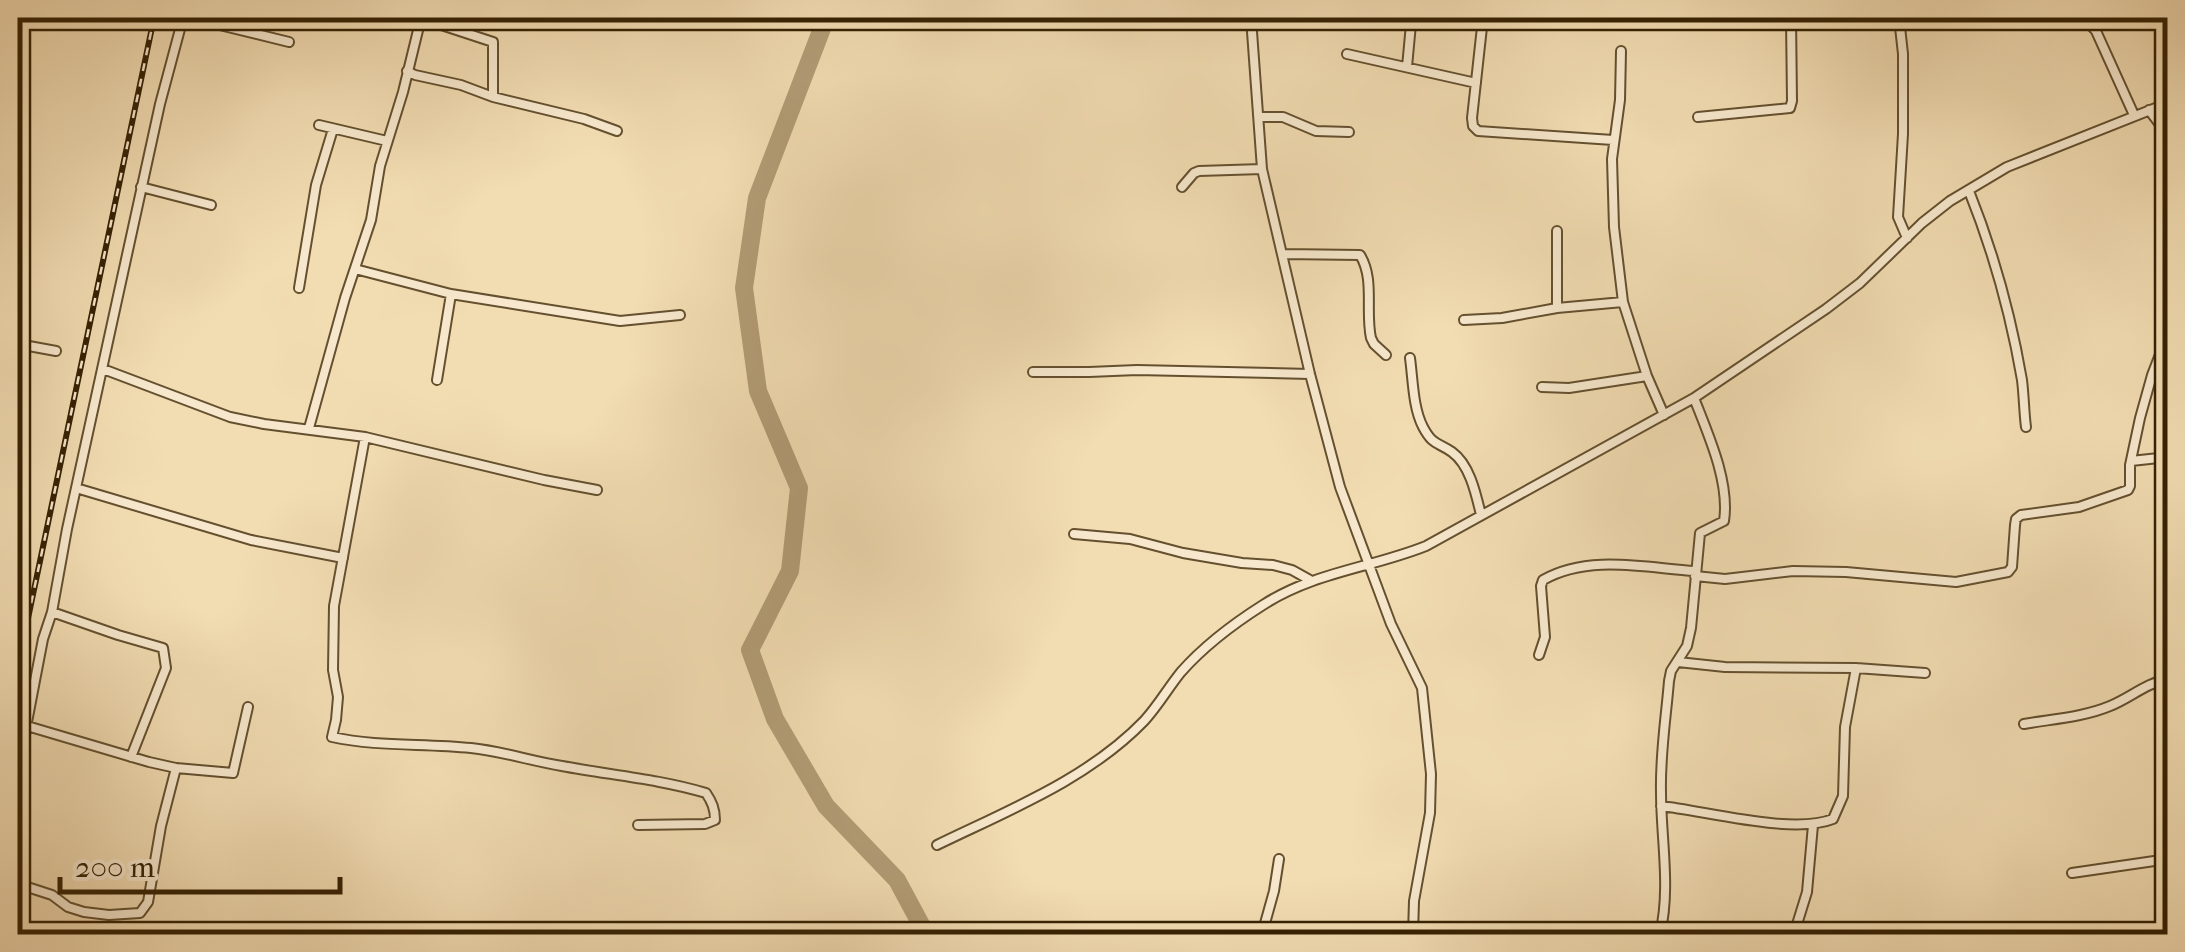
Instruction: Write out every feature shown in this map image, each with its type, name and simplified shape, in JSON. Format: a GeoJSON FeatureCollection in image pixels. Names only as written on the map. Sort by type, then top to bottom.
{"type":"FeatureCollection","features":[{"type":"Feature","properties":{"kind":"street"},"geometry":{"type":"LineString","coordinates":[[18,769],[141,187],[160,104],[187,18],[289,42]]}},
{"type":"Feature","properties":{"kind":"street"},"geometry":{"type":"LineString","coordinates":[[309,428],[371,220],[380,166],[420,18],[492,42],[492,97]]}},
{"type":"Feature","properties":{"kind":"street"},"geometry":{"type":"LineString","coordinates":[[1251,18],[1262,169],[1310,374],[1340,487],[1392,624],[1422,688],[1427,714],[1432,774],[1430,812],[1414,901],[1413,934]]}},
{"type":"Feature","properties":{"kind":"street"},"geometry":{"type":"LineString","coordinates":[[1398,18],[1411,24],[1406,67]]}},
{"type":"Feature","properties":{"kind":"street"},"geometry":{"type":"LineString","coordinates":[[1483,18],[1472,118],[1478,131],[1613,140]]}},
{"type":"Feature","properties":{"kind":"street"},"geometry":{"type":"LineString","coordinates":[[1698,118],[1790,108],[1790,18]]}},
{"type":"Feature","properties":{"kind":"street"},"geometry":{"type":"LineString","coordinates":[[1899,18],[1903,134],[1898,217],[1907,238]]}},
{"type":"Feature","properties":{"kind":"street"},"geometry":{"type":"LineString","coordinates":[[2084,18],[2096,31],[2134,116]]}},
{"type":"Feature","properties":{"kind":"street"},"geometry":{"type":"LineString","coordinates":[[1621,52],[1620,100],[1613,140],[1614,227],[1623,302],[1664,415]]}},
{"type":"Feature","properties":{"kind":"street"},"geometry":{"type":"LineString","coordinates":[[1347,54],[1476,83]]}},
{"type":"Feature","properties":{"kind":"street"},"geometry":{"type":"LineString","coordinates":[[407,71],[616,131]]}},
{"type":"Feature","properties":{"kind":"street"},"geometry":{"type":"LineString","coordinates":[[937,845],[1054,788],[1113,748],[1145,720],[1182,671],[1215,638],[1262,605],[1310,580],[1426,546],[1664,415],[1826,310],[1950,200],[2007,167],[2168,103]]}},
{"type":"Feature","properties":{"kind":"street"},"geometry":{"type":"LineString","coordinates":[[2148,110],[2168,128]]}},
{"type":"Feature","properties":{"kind":"street"},"geometry":{"type":"LineString","coordinates":[[1259,117],[1294,120],[1316,131],[1350,132]]}},
{"type":"Feature","properties":{"kind":"street"},"geometry":{"type":"LineString","coordinates":[[319,125],[387,142]]}},
{"type":"Feature","properties":{"kind":"street"},"geometry":{"type":"LineString","coordinates":[[299,288],[316,185],[333,129]]}},
{"type":"Feature","properties":{"kind":"street"},"geometry":{"type":"LineString","coordinates":[[1182,187],[1194,173],[1262,169]]}},
{"type":"Feature","properties":{"kind":"street"},"geometry":{"type":"LineString","coordinates":[[141,187],[211,205]]}},
{"type":"Feature","properties":{"kind":"street"},"geometry":{"type":"LineString","coordinates":[[1969,190],[2008,320],[2022,383],[2026,427]]}},
{"type":"Feature","properties":{"kind":"street"},"geometry":{"type":"LineString","coordinates":[[1556,231],[1557,308]]}},
{"type":"Feature","properties":{"kind":"street"},"geometry":{"type":"LineString","coordinates":[[1282,254],[1360,255],[1368,283],[1371,338],[1386,355]]}},
{"type":"Feature","properties":{"kind":"street"},"geometry":{"type":"LineString","coordinates":[[355,269],[451,294],[620,321],[680,315]]}},
{"type":"Feature","properties":{"kind":"street"},"geometry":{"type":"LineString","coordinates":[[437,380],[451,294]]}},
{"type":"Feature","properties":{"kind":"street"},"geometry":{"type":"LineString","coordinates":[[1464,320],[1623,302]]}},
{"type":"Feature","properties":{"kind":"street"},"geometry":{"type":"LineString","coordinates":[[1539,655],[1545,638],[1541,586],[1549,576],[1566,571],[1613,564],[1725,579],[1793,571],[1956,582],[2008,572],[2012,567],[2016,519],[2021,514],[2079,507],[2125,492],[2130,486],[2145,398],[2168,334]]}},
{"type":"Feature","properties":{"kind":"street"},"geometry":{"type":"LineString","coordinates":[[18,344],[56,352]]}},
{"type":"Feature","properties":{"kind":"street"},"geometry":{"type":"LineString","coordinates":[[1410,358],[1422,425],[1432,441],[1461,460],[1481,515]]}},
{"type":"Feature","properties":{"kind":"street"},"geometry":{"type":"LineString","coordinates":[[103,369],[230,417],[365,437],[597,490]]}},
{"type":"Feature","properties":{"kind":"street"},"geometry":{"type":"LineString","coordinates":[[1033,372],[1310,374]]}},
{"type":"Feature","properties":{"kind":"street"},"geometry":{"type":"LineString","coordinates":[[1542,387],[1569,388],[1647,376]]}},
{"type":"Feature","properties":{"kind":"street"},"geometry":{"type":"LineString","coordinates":[[1660,934],[1665,900],[1661,754],[1669,681],[1687,646],[1691,628],[1700,533],[1724,522],[1726,512],[1716,456],[1694,398]]}},
{"type":"Feature","properties":{"kind":"street"},"geometry":{"type":"LineString","coordinates":[[365,437],[334,606],[333,670],[338,697],[332,737],[389,746],[477,748],[650,780],[706,793],[715,812],[715,820],[705,824],[638,825]]}},
{"type":"Feature","properties":{"kind":"street"},"geometry":{"type":"LineString","coordinates":[[2132,461],[2168,457]]}},
{"type":"Feature","properties":{"kind":"street"},"geometry":{"type":"LineString","coordinates":[[76,488],[250,540],[343,558]]}},
{"type":"Feature","properties":{"kind":"street"},"geometry":{"type":"LineString","coordinates":[[1074,534],[1130,539],[1242,563],[1273,564],[1310,580]]}},
{"type":"Feature","properties":{"kind":"street"},"geometry":{"type":"LineString","coordinates":[[52,612],[162,648],[166,668],[131,757]]}},
{"type":"Feature","properties":{"kind":"street"},"geometry":{"type":"LineString","coordinates":[[1678,662],[1924,673]]}},
{"type":"Feature","properties":{"kind":"street"},"geometry":{"type":"LineString","coordinates":[[1662,806],[1755,821],[1813,824],[1833,819],[1843,796],[1845,727],[1856,668]]}},
{"type":"Feature","properties":{"kind":"street"},"geometry":{"type":"LineString","coordinates":[[2024,724],[2097,710],[2168,679]]}},
{"type":"Feature","properties":{"kind":"street"},"geometry":{"type":"LineString","coordinates":[[27,726],[176,768],[233,773],[248,707]]}},
{"type":"Feature","properties":{"kind":"street"},"geometry":{"type":"LineString","coordinates":[[18,884],[52,895],[68,907],[84,912],[140,913],[148,902],[176,768]]}},
{"type":"Feature","properties":{"kind":"street"},"geometry":{"type":"LineString","coordinates":[[1794,934],[1807,892],[1813,824]]}},
{"type":"Feature","properties":{"kind":"street"},"geometry":{"type":"LineString","coordinates":[[1262,934],[1279,859]]}},
{"type":"Feature","properties":{"kind":"street"},"geometry":{"type":"LineString","coordinates":[[2072,874],[2168,859]]}},
{"type":"Feature","properties":{"kind":"waterway"},"geometry":{"type":"LineString","coordinates":[[826,18],[757,198],[744,288],[758,391],[799,488],[790,571],[750,650],[775,719],[826,806],[897,880],[926,934]]}},
{"type":"Feature","properties":{"kind":"railway"},"geometry":{"type":"LineString","coordinates":[[18,666],[154,18]]}}]}
